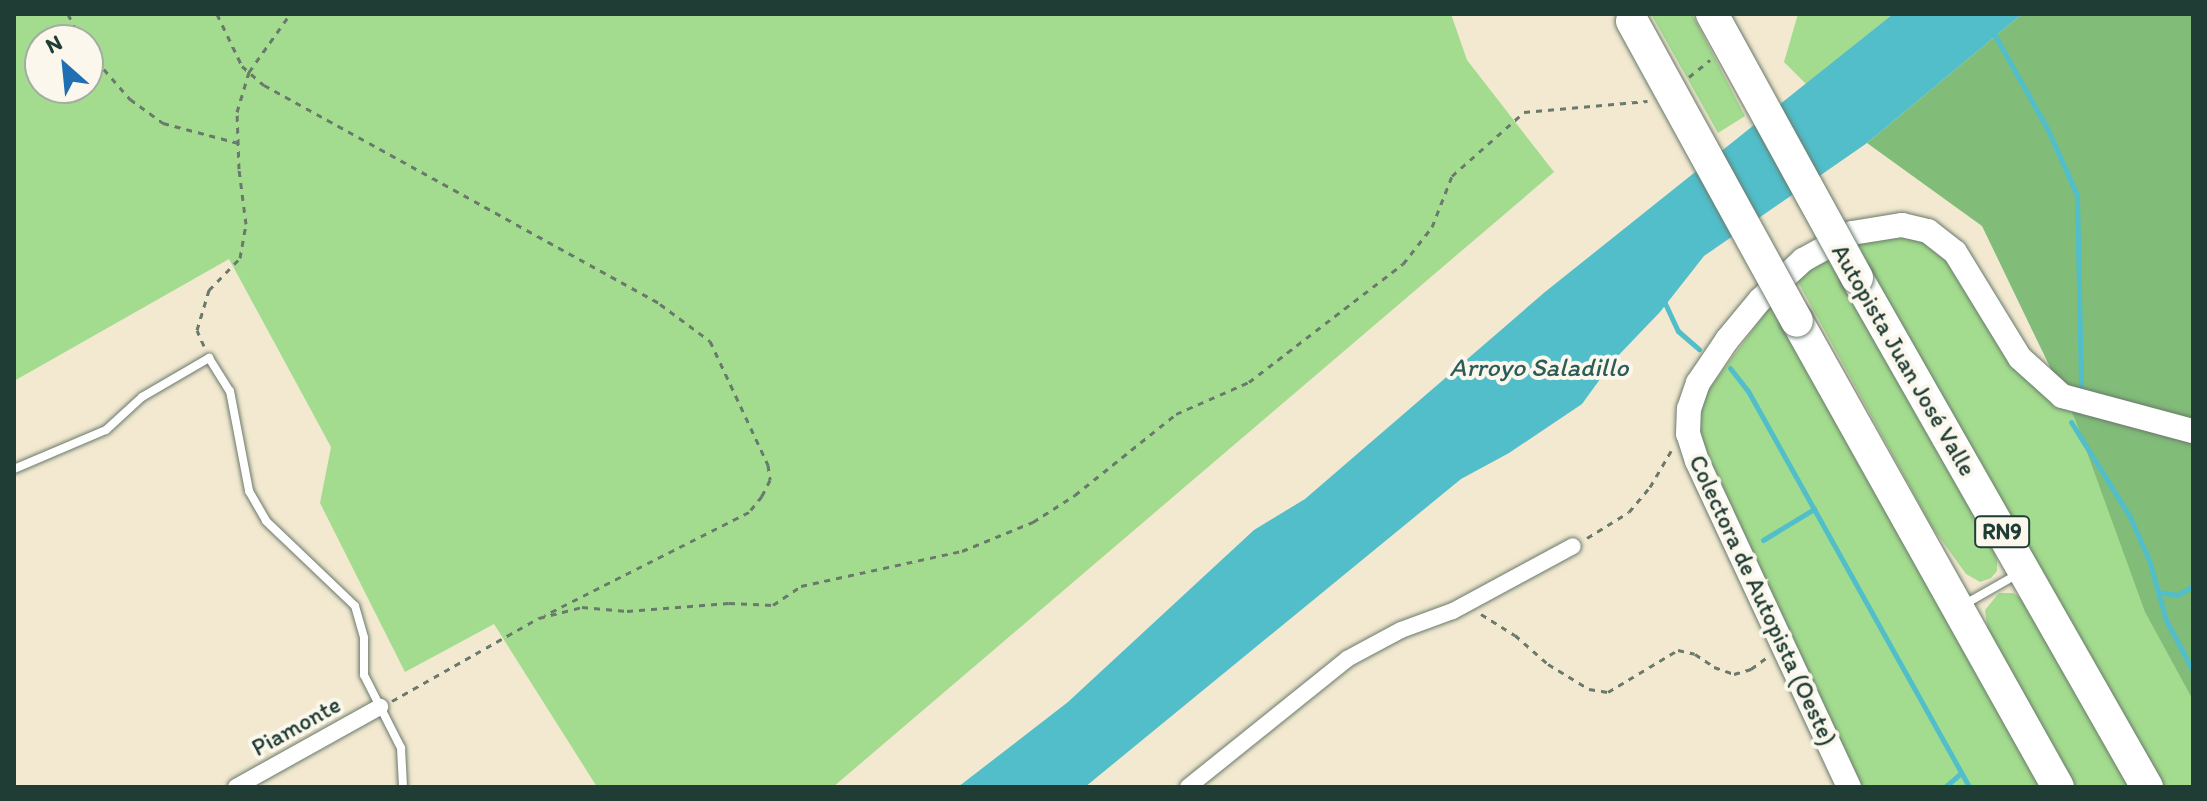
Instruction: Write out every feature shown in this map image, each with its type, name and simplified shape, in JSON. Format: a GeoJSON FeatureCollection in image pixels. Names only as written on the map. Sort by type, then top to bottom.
{"type":"FeatureCollection","features":[{"type":"Feature","properties":{"kind":"highway","name":"Autopista Juan José Valle"},"geometry":{"type":"LineString","coordinates":[[1712,14],[1857,278],[2147,787]]}},
{"type":"Feature","properties":{"kind":"highway"},"geometry":{"type":"LineString","coordinates":[[1630,18],[2058,787]]}},
{"type":"Feature","properties":{"kind":"main road","name":"Colectora de Autopista (Oeste)"},"geometry":{"type":"LineString","coordinates":[[1849,787],[1697,461],[1688,434],[1689,409],[1698,383],[1727,340],[1760,300],[1803,260],[1852,233],[1902,225],[1928,231],[1955,252],[2020,358],[2062,396],[2193,431]]}},
{"type":"Feature","properties":{"kind":"street"},"geometry":{"type":"LineString","coordinates":[[1188,787],[1347,659],[1401,630],[1453,611],[1573,546]]}},
{"type":"Feature","properties":{"kind":"street","name":"Piamonte"},"geometry":{"type":"LineString","coordinates":[[236,787],[380,707]]}},
{"type":"Feature","properties":{"kind":"lane"},"geometry":{"type":"LineString","coordinates":[[14,469],[106,430],[142,397],[209,358],[230,391],[242,441],[249,491],[266,521],[355,606],[364,638],[364,675],[401,748],[403,786]]}},
{"type":"Feature","properties":{"kind":"lane"},"geometry":{"type":"LineString","coordinates":[[1958,608],[2024,571]]}},
{"type":"Feature","properties":{"kind":"path"},"geometry":{"type":"LineString","coordinates":[[217,14],[242,66],[264,85],[660,304],[710,341],[768,465],[770,480],[749,512],[539,618],[380,707]]}},
{"type":"Feature","properties":{"kind":"path"},"geometry":{"type":"LineString","coordinates":[[209,358],[197,330],[209,290],[240,258],[246,224],[237,112],[249,72],[290,14]]}},
{"type":"Feature","properties":{"kind":"path"},"geometry":{"type":"LineString","coordinates":[[1679,84],[1705,67],[1713,56]]}},
{"type":"Feature","properties":{"kind":"path"},"geometry":{"type":"LineString","coordinates":[[104,69],[130,99],[163,123],[238,143]]}},
{"type":"Feature","properties":{"kind":"path"},"geometry":{"type":"LineString","coordinates":[[539,618],[582,607],[627,611],[729,603],[773,605],[801,586],[962,551],[1033,522],[1075,495],[1176,414],[1249,382],[1403,264],[1432,227],[1452,176],[1524,112],[1654,101]]}},
{"type":"Feature","properties":{"kind":"path"},"geometry":{"type":"LineString","coordinates":[[1573,546],[1629,512],[1650,487],[1670,452],[1688,434]]}},
{"type":"Feature","properties":{"kind":"path"},"geometry":{"type":"LineString","coordinates":[[1453,611],[1483,614],[1515,635],[1548,664],[1589,689],[1608,692],[1678,650],[1695,654],[1714,667],[1734,674],[1751,669],[1769,656],[1782,638]]}},
{"type":"Feature","properties":{"kind":"green space"},"geometry":{"type":"Polygon","coordinates":[[[14,14],[1451,14],[1467,60],[1554,172],[833,787],[597,787],[494,624],[405,672],[320,503],[331,447],[229,259],[14,381],[14,14]]]}},
{"type":"Feature","properties":{"kind":"green space"},"geometry":{"type":"Polygon","coordinates":[[[1651,14],[1692,14],[1745,116],[1718,133],[1651,14]]]}},
{"type":"Feature","properties":{"kind":"green space"},"geometry":{"type":"Polygon","coordinates":[[[1798,14],[1893,14],[1806,84],[1784,62],[1798,14]]]}},
{"type":"Feature","properties":{"kind":"green space"},"geometry":{"type":"Polygon","coordinates":[[[2022,14],[2193,14],[2193,700],[2145,612],[2075,419],[1982,226],[1867,143],[2022,14]]]}},
{"type":"Feature","properties":{"kind":"green space"},"geometry":{"type":"Polygon","coordinates":[[[1895,237],[1920,238],[1953,263],[2030,382],[2193,442],[2193,787],[2161,787],[1854,245],[1895,237]]]}},
{"type":"Feature","properties":{"kind":"green space"},"geometry":{"type":"Polygon","coordinates":[[[1830,256],[1990,540],[1997,560],[1997,571],[1991,578],[1980,582],[1966,574],[1932,527],[1797,280],[1830,256]]]}},
{"type":"Feature","properties":{"kind":"green space"},"geometry":{"type":"Polygon","coordinates":[[[1772,304],[2044,787],[1860,787],[1699,435],[1702,404],[1709,389],[1772,304]]]}},
{"type":"Feature","properties":{"kind":"green space"},"geometry":{"type":"Polygon","coordinates":[[[1999,593],[2013,593],[2034,607],[2134,787],[2075,787],[1988,632],[1985,610],[1999,593]]]}},
{"type":"Feature","properties":{"kind":"water","name":"Arroyo Saladillo"},"geometry":{"type":"Polygon","coordinates":[[[1893,14],[2022,14],[1867,143],[1704,256],[1660,312],[1614,360],[1582,404],[1509,453],[1461,479],[1085,787],[958,787],[1068,702],[1254,530],[1305,499],[1545,292],[1893,14]]]}},
{"type":"Feature","properties":{"kind":"waterway"},"geometry":{"type":"LineString","coordinates":[[1993,32],[2048,130],[2077,195],[2081,393]]}},
{"type":"Feature","properties":{"kind":"waterway"},"geometry":{"type":"LineString","coordinates":[[1663,299],[1678,331],[1699,349]]}},
{"type":"Feature","properties":{"kind":"waterway"},"geometry":{"type":"LineString","coordinates":[[1730,368],[1748,391],[1969,787]]}},
{"type":"Feature","properties":{"kind":"waterway"},"geometry":{"type":"LineString","coordinates":[[2071,422],[2129,515],[2149,560],[2166,620],[2193,671]]}},
{"type":"Feature","properties":{"kind":"waterway"},"geometry":{"type":"LineString","coordinates":[[1763,540],[1814,509]]}},
{"type":"Feature","properties":{"kind":"waterway"},"geometry":{"type":"LineString","coordinates":[[2158,592],[2177,595],[2193,586]]}},
{"type":"Feature","properties":{"kind":"waterway"},"geometry":{"type":"LineString","coordinates":[[1945,787],[1961,773]]}}]}
